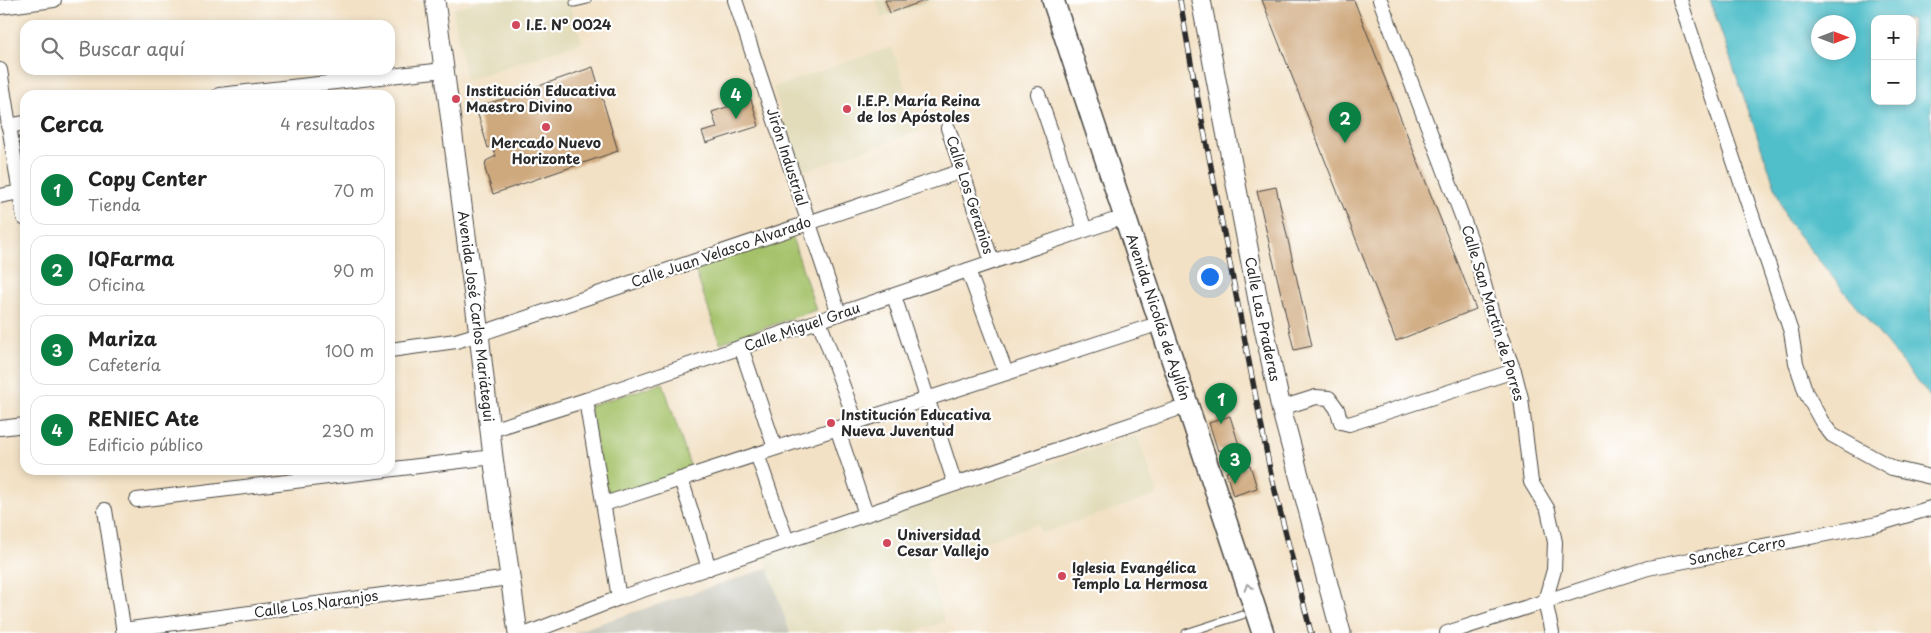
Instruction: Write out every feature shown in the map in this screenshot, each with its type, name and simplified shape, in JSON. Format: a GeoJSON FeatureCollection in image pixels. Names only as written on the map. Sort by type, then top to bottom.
{"type":"FeatureCollection","features":[{"type":"Feature","properties":{"kind":"main road","name":"Avenida Nicolás de Ayllón"},"geometry":{"type":"LineString","coordinates":[[1039,0],[1244,624]]}},
{"type":"Feature","properties":{"kind":"main road","name":"Avenida Nicolás de Ayllón"},"geometry":{"type":"LineString","coordinates":[[1053,0],[1263,633]]}},
{"type":"Feature","properties":{"kind":"street"},"geometry":{"type":"LineString","coordinates":[[0,7],[54,0]]}},
{"type":"Feature","properties":{"kind":"street","name":"Avenida José Carlos Mariátegui"},"geometry":{"type":"LineString","coordinates":[[435,0],[479,334],[493,457],[518,633]]}},
{"type":"Feature","properties":{"kind":"street","name":"Jirón Industrial"},"geometry":{"type":"LineString","coordinates":[[734,0],[839,314]]}},
{"type":"Feature","properties":{"kind":"street","name":"Calle Las Praderas"},"geometry":{"type":"LineString","coordinates":[[1201,0],[1252,271],[1281,408],[1342,633]]}},
{"type":"Feature","properties":{"kind":"street","name":"Calle San Martín de Porres"},"geometry":{"type":"LineString","coordinates":[[1380,0],[1474,248],[1492,317],[1514,371],[1521,398],[1531,482],[1548,510],[1555,542],[1554,570],[1545,601],[1552,633]]}},
{"type":"Feature","properties":{"kind":"street"},"geometry":{"type":"LineString","coordinates":[[1680,0],[1791,332],[1792,347],[1800,378],[1814,408],[1832,434],[1892,468],[1931,477]]}},
{"type":"Feature","properties":{"kind":"street"},"geometry":{"type":"LineString","coordinates":[[0,70],[2,96],[20,192],[0,196]]}},
{"type":"Feature","properties":{"kind":"street"},"geometry":{"type":"LineString","coordinates":[[307,90],[341,88],[444,70]]}},
{"type":"Feature","properties":{"kind":"street"},"geometry":{"type":"LineString","coordinates":[[1038,94],[1086,230]]}},
{"type":"Feature","properties":{"kind":"street"},"geometry":{"type":"LineString","coordinates":[[8,126],[20,124]]}},
{"type":"Feature","properties":{"kind":"street","name":"Calle Los Geranios"},"geometry":{"type":"LineString","coordinates":[[948,128],[992,262]]}},
{"type":"Feature","properties":{"kind":"street","name":"Calle Juan Velasco Alvarado"},"geometry":{"type":"LineString","coordinates":[[395,349],[456,341],[479,334],[962,171]]}},
{"type":"Feature","properties":{"kind":"street","name":"Calle Miguel Grau"},"geometry":{"type":"LineString","coordinates":[[491,430],[586,400],[1112,221]]}},
{"type":"Feature","properties":{"kind":"street"},"geometry":{"type":"LineString","coordinates":[[968,270],[1006,373]]}},
{"type":"Feature","properties":{"kind":"street"},"geometry":{"type":"LineString","coordinates":[[894,296],[955,484]]}},
{"type":"Feature","properties":{"kind":"street"},"geometry":{"type":"LineString","coordinates":[[820,321],[856,422]]}},
{"type":"Feature","properties":{"kind":"street"},"geometry":{"type":"LineString","coordinates":[[604,504],[1148,327]]}},
{"type":"Feature","properties":{"kind":"street"},"geometry":{"type":"LineString","coordinates":[[741,347],[775,448]]}},
{"type":"Feature","properties":{"kind":"street"},"geometry":{"type":"LineString","coordinates":[[1281,408],[1316,397],[1329,398],[1341,422],[1349,424],[1514,371]]}},
{"type":"Feature","properties":{"kind":"street"},"geometry":{"type":"LineString","coordinates":[[586,400],[619,598]]}},
{"type":"Feature","properties":{"kind":"street"},"geometry":{"type":"LineString","coordinates":[[529,633],[619,598],[1174,410]]}},
{"type":"Feature","properties":{"kind":"street"},"geometry":{"type":"LineString","coordinates":[[0,428],[20,426]]}},
{"type":"Feature","properties":{"kind":"street"},"geometry":{"type":"LineString","coordinates":[[837,428],[866,514]]}},
{"type":"Feature","properties":{"kind":"street"},"geometry":{"type":"LineString","coordinates":[[757,454],[787,541]]}},
{"type":"Feature","properties":{"kind":"street"},"geometry":{"type":"LineString","coordinates":[[395,469],[493,457]]}},
{"type":"Feature","properties":{"kind":"street"},"geometry":{"type":"LineString","coordinates":[[137,500],[344,475]]}},
{"type":"Feature","properties":{"kind":"street"},"geometry":{"type":"LineString","coordinates":[[681,479],[709,568]]}},
{"type":"Feature","properties":{"kind":"street","name":"Sanchez Cerro"},"geometry":{"type":"LineString","coordinates":[[1447,633],[1648,568],[1878,524],[1931,508]]}},
{"type":"Feature","properties":{"kind":"street"},"geometry":{"type":"LineString","coordinates":[[105,510],[123,631]]}},
{"type":"Feature","properties":{"kind":"street","name":"Calle Los Naranjos"},"geometry":{"type":"LineString","coordinates":[[123,631],[509,578]]}},
{"type":"Feature","properties":{"kind":"lane"},"geometry":{"type":"LineString","coordinates":[[574,3],[587,0]]}},
{"type":"Feature","properties":{"kind":"lane"},"geometry":{"type":"LineString","coordinates":[[1186,633],[1244,624]]}},
{"type":"Feature","properties":{"kind":"shaded area","name":"I.E. N° 0024"},"geometry":{"type":"Polygon","coordinates":[[[482,0],[568,0],[582,42],[466,80],[453,9],[482,0]]]}},
{"type":"Feature","properties":{"kind":"shaded area"},"geometry":{"type":"Polygon","coordinates":[[[876,0],[937,0],[882,18],[876,0]]]}},
{"type":"Feature","properties":{"kind":"shaded area","name":"I.E.P. María Reina de los Apóstoles"},"geometry":{"type":"Polygon","coordinates":[[[892,47],[920,131],[801,172],[773,87],[892,47]]]}},
{"type":"Feature","properties":{"kind":"shaded area","name":"Universidad Cesar Vallejo"},"geometry":{"type":"Polygon","coordinates":[[[1137,435],[1158,495],[1041,533],[1038,524],[926,560],[945,622],[910,633],[790,633],[763,554],[1137,435]]]}},
{"type":"Feature","properties":{"kind":"shaded area"},"geometry":{"type":"Polygon","coordinates":[[[768,568],[790,633],[571,633],[768,568]]]}},
{"type":"Feature","properties":{"kind":"green space"},"geometry":{"type":"Polygon","coordinates":[[[791,234],[816,310],[720,343],[694,267],[791,234]]]}},
{"type":"Feature","properties":{"kind":"green space"},"geometry":{"type":"Polygon","coordinates":[[[663,383],[692,472],[607,500],[589,406],[663,383]]]}},
{"type":"Feature","properties":{"kind":"water"},"geometry":{"type":"Polygon","coordinates":[[[1710,0],[1931,0],[1931,398],[1787,221],[1710,0]]]}},
{"type":"Feature","properties":{"kind":"building"},"geometry":{"type":"Polygon","coordinates":[[[885,0],[927,0],[890,13],[885,0]]]}},
{"type":"Feature","properties":{"kind":"building"},"geometry":{"type":"Polygon","coordinates":[[[1262,0],[1354,0],[1476,309],[1396,341],[1262,0]]]}},
{"type":"Feature","properties":{"kind":"building","name":"Mercado Nuevo Horizonte"},"geometry":{"type":"Polygon","coordinates":[[[593,67],[618,151],[493,194],[485,169],[486,161],[496,156],[492,146],[488,148],[476,108],[593,67]]]}},
{"type":"Feature","properties":{"kind":"building"},"geometry":{"type":"Polygon","coordinates":[[[751,99],[759,126],[706,143],[702,132],[717,128],[712,112],[751,99]]]}},
{"type":"Feature","properties":{"kind":"building"},"geometry":{"type":"Polygon","coordinates":[[[1276,187],[1312,346],[1294,350],[1257,191],[1276,187]]]}},
{"type":"Feature","properties":{"kind":"building"},"geometry":{"type":"Polygon","coordinates":[[[1230,416],[1239,445],[1218,451],[1209,423],[1230,416]]]}},
{"type":"Feature","properties":{"kind":"building"},"geometry":{"type":"Polygon","coordinates":[[[1250,465],[1257,488],[1233,496],[1226,472],[1250,465]]]}},
{"type":"Feature","properties":{"kind":"railway"},"geometry":{"type":"LineString","coordinates":[[1180,0],[1271,475],[1311,633]]}},
{"type":"Feature","properties":{"kind":"place","name":"I.E. N° 0024"},"geometry":{"type":"Point","coordinates":[516,25]}},
{"type":"Feature","properties":{"kind":"place","name":"Institución Educativa Maestro Divino"},"geometry":{"type":"Point","coordinates":[456,99]}},
{"type":"Feature","properties":{"kind":"place","name":"I.E.P. María Reina de los Apóstoles"},"geometry":{"type":"Point","coordinates":[847,109]}},
{"type":"Feature","properties":{"kind":"place","name":"RENIEC Ate"},"geometry":{"type":"Point","coordinates":[736,119]}},
{"type":"Feature","properties":{"kind":"place","name":"Mercado Nuevo Horizonte"},"geometry":{"type":"Point","coordinates":[546,127]}},
{"type":"Feature","properties":{"kind":"place","name":"IQFarma"},"geometry":{"type":"Point","coordinates":[1345,143]}},
{"type":"Feature","properties":{"kind":"place","name":"Institución Educativa Nueva Juventud"},"geometry":{"type":"Point","coordinates":[831,423]}},
{"type":"Feature","properties":{"kind":"place","name":"Copy Center"},"geometry":{"type":"Point","coordinates":[1221,424]}},
{"type":"Feature","properties":{"kind":"place","name":"Mariza"},"geometry":{"type":"Point","coordinates":[1235,484]}},
{"type":"Feature","properties":{"kind":"place","name":"Universidad Cesar Vallejo"},"geometry":{"type":"Point","coordinates":[887,543]}},
{"type":"Feature","properties":{"kind":"place","name":"Iglesia Evangélica Templo La Hermosa"},"geometry":{"type":"Point","coordinates":[1062,576]}}]}
